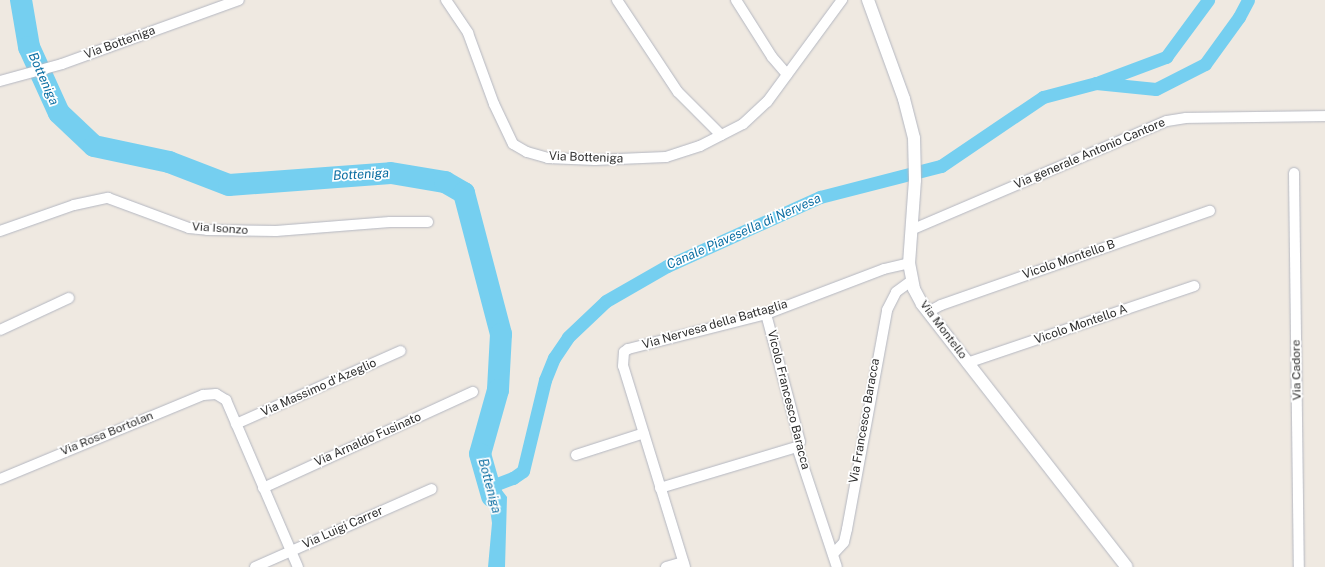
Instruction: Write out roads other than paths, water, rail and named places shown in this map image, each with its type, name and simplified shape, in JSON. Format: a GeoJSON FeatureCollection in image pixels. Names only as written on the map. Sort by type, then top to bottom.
{"type":"FeatureCollection","features":[{"type":"Feature","properties":{"kind":"street","name":"Via Botteniga"},"geometry":{"type":"LineString","coordinates":[[0,81],[12,76],[59,65],[239,0]]}},
{"type":"Feature","properties":{"kind":"street","name":"Via Botteniga"},"geometry":{"type":"LineString","coordinates":[[446,0],[468,33],[505,131],[519,148],[538,156],[559,159],[644,160],[681,154],[721,135],[759,112],[842,0]]}},
{"type":"Feature","properties":{"kind":"street"},"geometry":{"type":"LineString","coordinates":[[617,0],[678,92],[721,135]]}},
{"type":"Feature","properties":{"kind":"street"},"geometry":{"type":"LineString","coordinates":[[736,0],[772,57],[787,74]]}},
{"type":"Feature","properties":{"kind":"street","name":"Via Montello"},"geometry":{"type":"LineString","coordinates":[[868,0],[904,99],[914,138],[916,158],[909,263],[911,281],[928,312],[1127,567]]}},
{"type":"Feature","properties":{"kind":"street","name":"Via generale Antonio Cantore"},"geometry":{"type":"LineString","coordinates":[[911,230],[1168,121],[1186,118],[1325,116]]}},
{"type":"Feature","properties":{"kind":"street","name":"Via Cadore"},"geometry":{"type":"LineString","coordinates":[[1294,173],[1299,567]]}},
{"type":"Feature","properties":{"kind":"street","name":"Via Isonzo"},"geometry":{"type":"LineString","coordinates":[[0,231],[74,205],[108,198],[182,225],[207,230],[276,231],[390,222],[428,222]]}},
{"type":"Feature","properties":{"kind":"street","name":"Vicolo Montello B"},"geometry":{"type":"LineString","coordinates":[[928,312],[941,305],[1210,210]]}},
{"type":"Feature","properties":{"kind":"street","name":"Via Nervesa della Battaglia"},"geometry":{"type":"LineString","coordinates":[[684,564],[623,366],[624,352],[628,349],[766,314],[884,269],[909,263]]}},
{"type":"Feature","properties":{"kind":"street","name":"Via Francesco Baracca"},"geometry":{"type":"LineString","coordinates":[[833,554],[844,542],[847,529],[886,310],[896,292],[911,281]]}},
{"type":"Feature","properties":{"kind":"street","name":"Vicolo Montello A"},"geometry":{"type":"LineString","coordinates":[[967,363],[1194,286]]}},
{"type":"Feature","properties":{"kind":"street"},"geometry":{"type":"LineString","coordinates":[[0,330],[69,298]]}},
{"type":"Feature","properties":{"kind":"street","name":"Vicolo Francesco Baracca"},"geometry":{"type":"LineString","coordinates":[[766,314],[800,442],[797,447],[833,554]]}},
{"type":"Feature","properties":{"kind":"street","name":"Via Massimo d'Azeglio"},"geometry":{"type":"LineString","coordinates":[[236,424],[401,351]]}},
{"type":"Feature","properties":{"kind":"street","name":"Via Arnaldo Fusinato"},"geometry":{"type":"LineString","coordinates":[[263,488],[473,392]]}},
{"type":"Feature","properties":{"kind":"street","name":"Via Rosa Bortolan"},"geometry":{"type":"LineString","coordinates":[[0,479],[203,395],[216,394],[226,400],[236,424]]}},
{"type":"Feature","properties":{"kind":"street"},"geometry":{"type":"LineString","coordinates":[[236,424],[298,567]]}},
{"type":"Feature","properties":{"kind":"street"},"geometry":{"type":"LineString","coordinates":[[576,455],[644,433]]}},
{"type":"Feature","properties":{"kind":"street"},"geometry":{"type":"LineString","coordinates":[[660,488],[797,447]]}},
{"type":"Feature","properties":{"kind":"street","name":"Via Luigi Carrer"},"geometry":{"type":"LineString","coordinates":[[255,567],[432,489]]}},
{"type":"Feature","properties":{"kind":"street"},"geometry":{"type":"LineString","coordinates":[[833,554],[837,567]]}},
{"type":"Feature","properties":{"kind":"street"},"geometry":{"type":"LineString","coordinates":[[666,567],[684,564]]}},
{"type":"Feature","properties":{"kind":"water"},"geometry":{"type":"Polygon","coordinates":[[[484,467],[507,497],[505,567],[488,567],[492,523],[484,467]]]}},
{"type":"Feature","properties":{"kind":"waterway","name":"Botteniga"},"geometry":{"type":"LineString","coordinates":[[21,0],[29,47],[59,113],[94,146],[169,162],[229,185],[391,173],[445,182],[464,193],[501,334],[498,390],[480,454],[492,496]]}},
{"type":"Feature","properties":{"kind":"waterway","name":"Canale Piavesella di Nervesa"},"geometry":{"type":"LineString","coordinates":[[1099,82],[1166,57],[1208,0]]}},
{"type":"Feature","properties":{"kind":"waterway","name":"Canale Piavesella di Nervesa"},"geometry":{"type":"LineString","coordinates":[[489,487],[513,478],[523,471],[545,380],[554,358],[568,337],[606,301],[667,266],[820,197],[941,166],[1043,97],[1096,83],[1156,89],[1205,64],[1239,17],[1248,0]]}}]}
